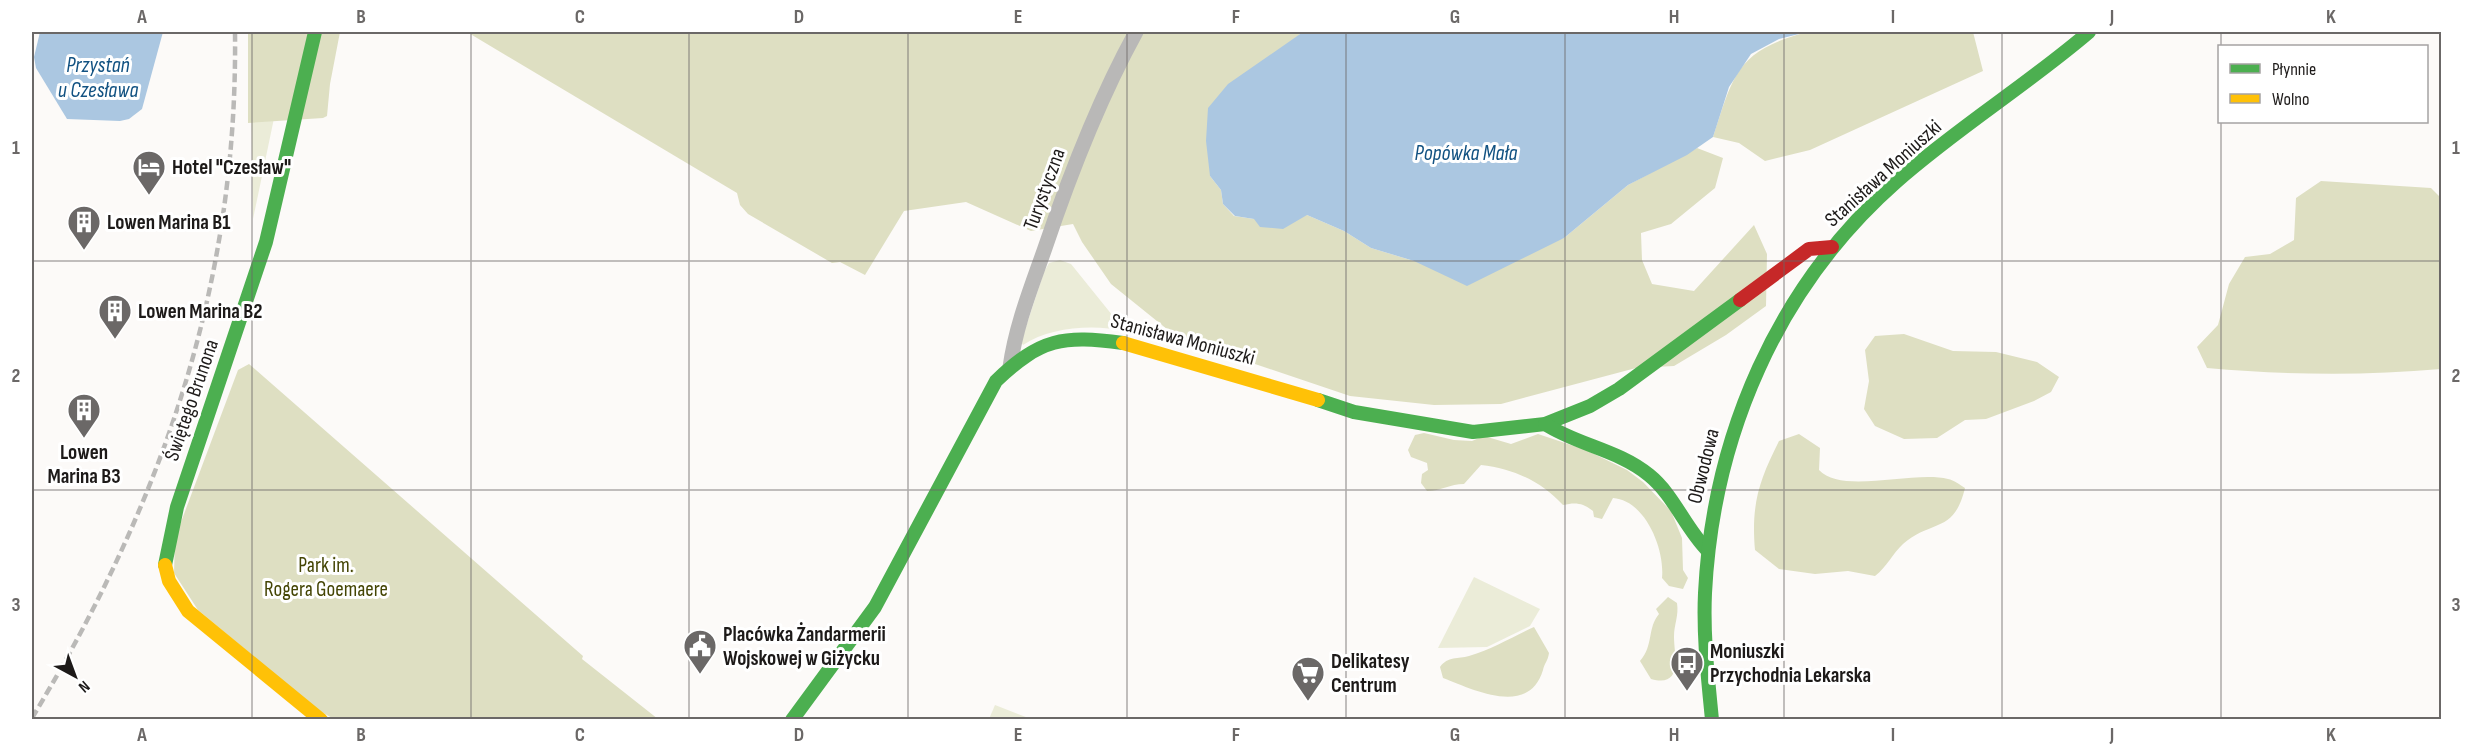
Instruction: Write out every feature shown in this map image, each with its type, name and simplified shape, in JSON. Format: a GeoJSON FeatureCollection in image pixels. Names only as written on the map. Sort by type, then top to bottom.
{"type":"FeatureCollection","features":[{"type":"Feature","properties":{"kind":"street","name":"Świętego Brunona"},"geometry":{"type":"LineString","coordinates":[[315,32],[266,242],[177,507],[164,563],[169,581],[188,611],[321,720]]}},
{"type":"Feature","properties":{"kind":"street","name":"Turystyczna"},"geometry":{"type":"LineString","coordinates":[[1010,367],[1015,333],[1058,210],[1089,129],[1114,72],[1136,32]]}},
{"type":"Feature","properties":{"kind":"street","name":"Stanisława Moniuszki"},"geometry":{"type":"LineString","coordinates":[[795,719],[876,607],[996,381],[1010,367],[1036,348],[1052,342],[1097,338],[1128,344],[1378,418],[1473,432],[1545,424],[1590,406],[1618,389],[1809,249],[1832,247],[1875,202],[1926,157],[2089,32]]}},
{"type":"Feature","properties":{"kind":"street","name":"Obwodowa"},"geometry":{"type":"LineString","coordinates":[[1712,720],[1704,624],[1708,551],[1714,502],[1726,448],[1746,392],[1779,326],[1832,247]]}},
{"type":"Feature","properties":{"kind":"street"},"geometry":{"type":"LineString","coordinates":[[1545,424],[1562,437],[1616,454],[1648,474],[1667,494],[1696,540],[1708,551]]}},
{"type":"Feature","properties":{"kind":"green space"},"geometry":{"type":"Polygon","coordinates":[[[248,32],[340,32],[330,84],[327,116],[248,123],[248,32]]]}},
{"type":"Feature","properties":{"kind":"green space"},"geometry":{"type":"Polygon","coordinates":[[[250,32],[292,32],[253,219],[250,32]]]}},
{"type":"Feature","properties":{"kind":"green space"},"geometry":{"type":"Polygon","coordinates":[[[467,32],[1303,32],[1289,43],[1210,176],[1221,190],[1223,204],[1234,216],[1254,219],[1307,215],[1344,231],[1371,248],[1414,261],[1564,238],[1628,185],[1697,148],[1723,158],[1715,188],[1671,224],[1641,233],[1642,260],[1652,284],[1694,291],[1754,225],[1767,254],[1766,306],[1726,335],[1674,366],[1636,368],[1501,404],[1434,405],[1350,396],[1178,338],[1111,284],[1082,242],[1073,224],[1031,231],[966,202],[904,211],[865,275],[840,262],[832,263],[748,214],[740,205],[737,193],[467,32]]]}},
{"type":"Feature","properties":{"kind":"green space"},"geometry":{"type":"Polygon","coordinates":[[[1807,32],[1973,32],[1983,71],[1810,150],[1765,161],[1739,143],[1713,137],[1727,96],[1742,68],[1766,47],[1807,32]]]}},
{"type":"Feature","properties":{"kind":"green space"},"geometry":{"type":"Polygon","coordinates":[[[2321,181],[2431,188],[2441,198],[2441,369],[2324,374],[2207,368],[2197,347],[2218,325],[2229,284],[2245,257],[2270,254],[2294,240],[2296,198],[2321,181]]]}},
{"type":"Feature","properties":{"kind":"green space"},"geometry":{"type":"Polygon","coordinates":[[[1060,260],[1071,264],[1125,331],[1099,328],[1072,329],[1046,334],[1023,345],[1021,342],[1044,272],[1049,263],[1060,260]]]}},
{"type":"Feature","properties":{"kind":"green space"},"geometry":{"type":"Polygon","coordinates":[[[1904,334],[1953,351],[1996,352],[2037,362],[2059,377],[2051,392],[2034,401],[1986,419],[1965,420],[1937,438],[1904,439],[1875,426],[1864,409],[1869,381],[1865,350],[1875,336],[1904,334]]]}},
{"type":"Feature","properties":{"kind":"green space","name":"Park im. Rogera Goemaere"},"geometry":{"type":"Polygon","coordinates":[[[249,364],[583,656],[582,659],[658,719],[334,719],[318,710],[198,610],[174,573],[175,538],[238,370],[249,364]]]}},
{"type":"Feature","properties":{"kind":"green space"},"geometry":{"type":"Polygon","coordinates":[[[1424,433],[1454,440],[1472,441],[1484,436],[1511,444],[1538,434],[1586,450],[1627,470],[1643,482],[1671,511],[1682,538],[1683,570],[1688,578],[1683,589],[1669,586],[1662,578],[1660,554],[1651,528],[1635,507],[1624,501],[1613,498],[1602,519],[1594,517],[1593,511],[1586,506],[1576,503],[1563,505],[1546,489],[1516,473],[1481,465],[1464,484],[1427,491],[1421,483],[1422,474],[1428,470],[1427,463],[1411,457],[1408,450],[1415,435],[1424,433]]]}},
{"type":"Feature","properties":{"kind":"green space"},"geometry":{"type":"Polygon","coordinates":[[[1799,434],[1820,448],[1819,470],[1830,477],[1844,481],[1917,477],[1948,479],[1965,488],[1960,503],[1955,513],[1948,519],[1903,544],[1875,576],[1848,571],[1815,574],[1779,569],[1755,550],[1754,519],[1758,493],[1766,468],[1779,441],[1799,434]]]}},
{"type":"Feature","properties":{"kind":"green space"},"geometry":{"type":"Polygon","coordinates":[[[1474,577],[1540,609],[1530,626],[1487,647],[1438,648],[1474,577]]]}},
{"type":"Feature","properties":{"kind":"green space"},"geometry":{"type":"Polygon","coordinates":[[[1668,597],[1677,603],[1674,637],[1675,668],[1669,679],[1661,681],[1651,679],[1640,661],[1647,649],[1655,619],[1659,614],[1656,609],[1668,597]]]}},
{"type":"Feature","properties":{"kind":"green space"},"geometry":{"type":"Polygon","coordinates":[[[1534,627],[1549,653],[1536,684],[1526,693],[1499,696],[1443,678],[1440,667],[1446,661],[1486,650],[1534,627]]]}},
{"type":"Feature","properties":{"kind":"green space"},"geometry":{"type":"Polygon","coordinates":[[[995,705],[1031,719],[989,719],[995,705]]]}},
{"type":"Feature","properties":{"kind":"water","name":"Przystań u Czesława"},"geometry":{"type":"Polygon","coordinates":[[[40,32],[163,32],[142,109],[129,119],[120,121],[67,119],[36,68],[34,57],[40,32]]]}},
{"type":"Feature","properties":{"kind":"water","name":"Popówka Mała"},"geometry":{"type":"Polygon","coordinates":[[[1303,32],[1807,32],[1779,39],[1751,54],[1729,87],[1713,137],[1687,155],[1628,185],[1564,238],[1467,286],[1414,261],[1371,248],[1344,231],[1307,215],[1283,229],[1260,227],[1254,219],[1235,216],[1223,204],[1221,190],[1210,176],[1206,141],[1208,108],[1228,84],[1303,32]]]}},
{"type":"Feature","properties":{"kind":"railway"},"geometry":{"type":"LineString","coordinates":[[32,718],[78,637],[119,556],[154,473],[183,390],[206,304],[223,216],[232,126],[235,32]]}},
{"type":"Feature","properties":{"kind":"traffic: fast"},"geometry":{"type":"LineString","coordinates":[[165,565],[177,507],[266,242],[315,32]]}},
{"type":"Feature","properties":{"kind":"traffic: fast"},"geometry":{"type":"LineString","coordinates":[[1712,720],[1706,657],[1705,593],[1711,535],[1721,477],[1738,422],[1759,368],[1785,317],[1817,268],[1854,223],[1896,182],[1943,143],[2089,32]]}},
{"type":"Feature","properties":{"kind":"traffic: fast"},"geometry":{"type":"LineString","coordinates":[[1318,400],[1354,412],[1473,432],[1545,424],[1590,406],[1619,389],[1740,300]]}},
{"type":"Feature","properties":{"kind":"traffic: fast"},"geometry":{"type":"LineString","coordinates":[[792,720],[875,607],[996,381],[1026,356],[1054,343],[1068,340],[1123,343]]}},
{"type":"Feature","properties":{"kind":"traffic: fast"},"geometry":{"type":"LineString","coordinates":[[1545,424],[1625,459],[1649,475],[1666,492],[1708,551]]}},
{"type":"Feature","properties":{"kind":"traffic: slow"},"geometry":{"type":"LineString","coordinates":[[1123,343],[1318,400]]}},
{"type":"Feature","properties":{"kind":"traffic: slow"},"geometry":{"type":"LineString","coordinates":[[165,565],[169,581],[188,611],[321,720]]}},
{"type":"Feature","properties":{"kind":"traffic: jam"},"geometry":{"type":"LineString","coordinates":[[1740,300],[1809,249],[1832,247]]}},
{"type":"Feature","properties":{"kind":"place","name":"Hotel \"Czesław\""},"geometry":{"type":"Point","coordinates":[149,196]}},
{"type":"Feature","properties":{"kind":"place","name":"Lowen Marina B1"},"geometry":{"type":"Point","coordinates":[84,251]}},
{"type":"Feature","properties":{"kind":"place","name":"Lowen Marina B2"},"geometry":{"type":"Point","coordinates":[115,340]}},
{"type":"Feature","properties":{"kind":"place","name":"Lowen Marina B3"},"geometry":{"type":"Point","coordinates":[84,439]}},
{"type":"Feature","properties":{"kind":"place","name":"Placówka Żandarmerii Wojskowej w Giżycku"},"geometry":{"type":"Point","coordinates":[700,675]}},
{"type":"Feature","properties":{"kind":"place","name":"Moniuszki Przychodnia Lekarska"},"geometry":{"type":"Point","coordinates":[1687,692]}},
{"type":"Feature","properties":{"kind":"place","name":"Delikatesy Centrum"},"geometry":{"type":"Point","coordinates":[1308,702]}}]}
